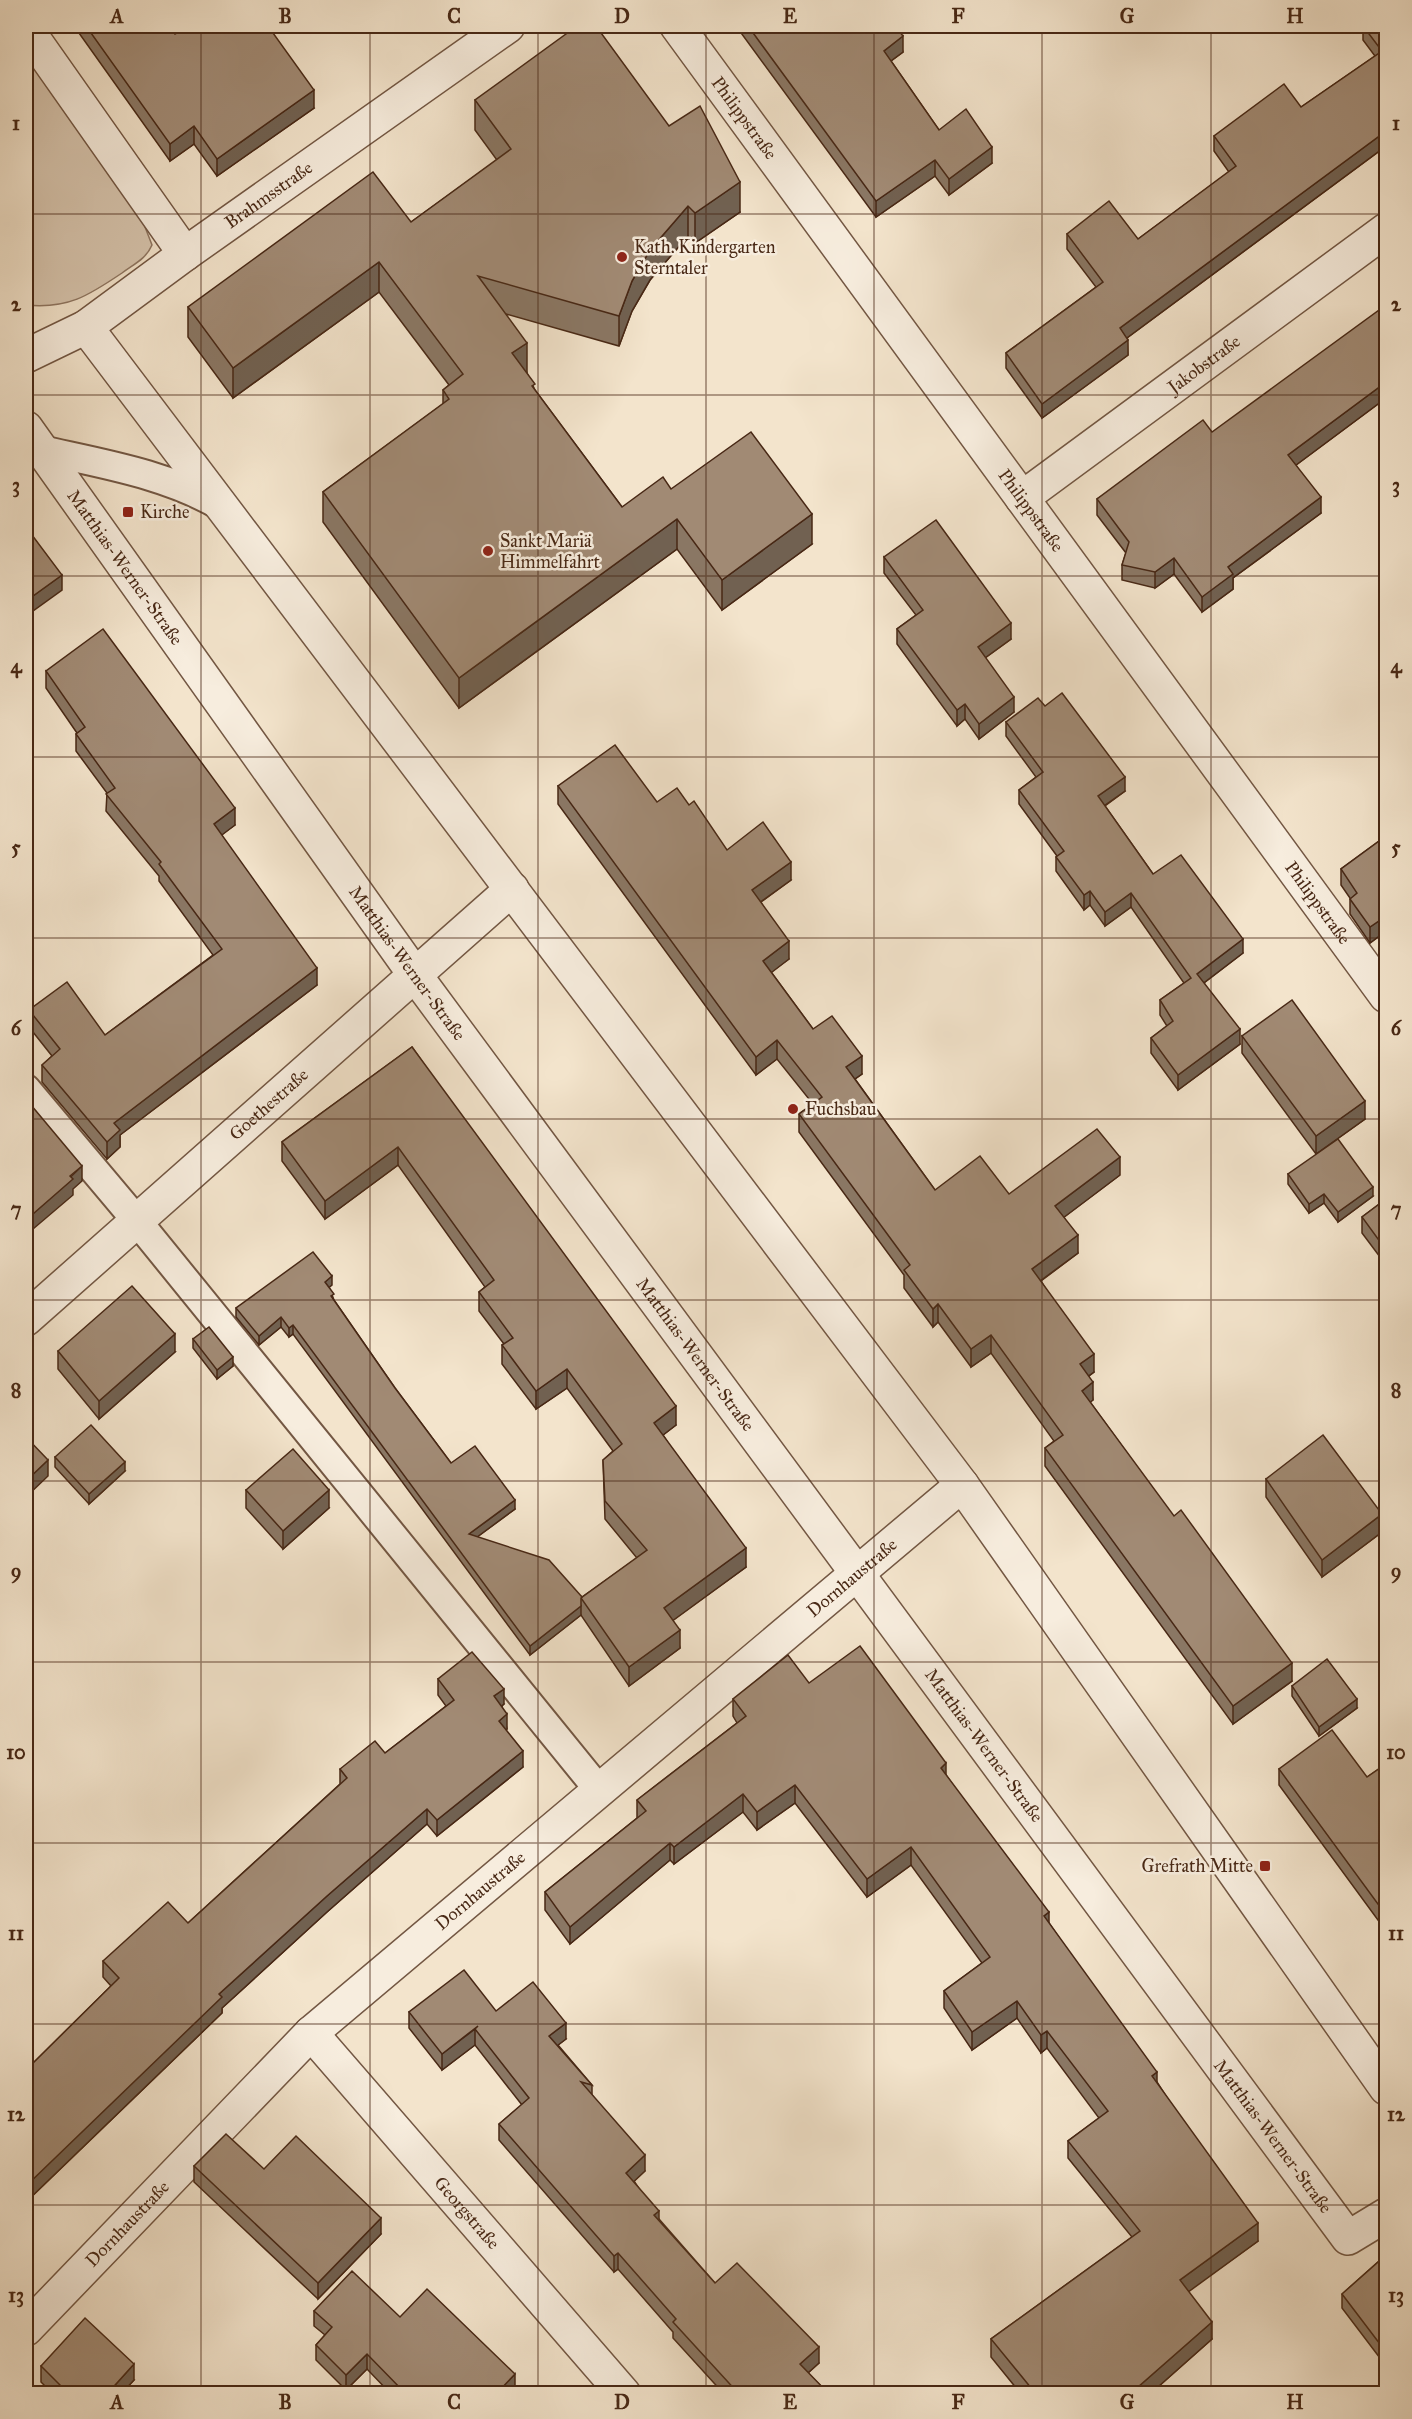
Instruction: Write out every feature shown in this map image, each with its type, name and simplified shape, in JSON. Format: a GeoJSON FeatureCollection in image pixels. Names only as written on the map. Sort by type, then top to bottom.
{"type":"FeatureCollection","features":[{"type":"Feature","properties":{"kind":"street","name":"Brahmsstraße"},"geometry":{"type":"LineString","coordinates":[[26,356],[86,327],[185,254],[508,26]]}},
{"type":"Feature","properties":{"kind":"street","name":"Philippstraße"},"geometry":{"type":"LineString","coordinates":[[677,26],[1386,996]]}},
{"type":"Feature","properties":{"kind":"street"},"geometry":{"type":"LineString","coordinates":[[26,28],[185,254]]}},
{"type":"Feature","properties":{"kind":"street","name":"Jakobstraße"},"geometry":{"type":"LineString","coordinates":[[1022,498],[1386,230]]}},
{"type":"Feature","properties":{"kind":"street"},"geometry":{"type":"LineString","coordinates":[[86,327],[962,1485],[1386,2088]]}},
{"type":"Feature","properties":{"kind":"street","name":"Matthias-Werner-Straße"},"geometry":{"type":"LineString","coordinates":[[33,439],[415,975],[1348,2238],[1386,2215]]}},
{"type":"Feature","properties":{"kind":"street","name":"Goethestraße"},"geometry":{"type":"LineString","coordinates":[[26,1319],[512,889]]}},
{"type":"Feature","properties":{"kind":"street","name":"Dornhaustraße"},"geometry":{"type":"LineString","coordinates":[[26,2329],[311,2033],[962,1485]]}},
{"type":"Feature","properties":{"kind":"street","name":"Georgstraße"},"geometry":{"type":"LineString","coordinates":[[311,2033],[624,2394]]}},
{"type":"Feature","properties":{"kind":"lane"},"geometry":{"type":"LineString","coordinates":[[33,439],[159,477],[194,490],[223,508]]}},
{"type":"Feature","properties":{"kind":"lane"},"geometry":{"type":"LineString","coordinates":[[26,1089],[137,1221],[599,1791]]}},
{"type":"Feature","properties":{"kind":"shaded area"},"geometry":{"type":"Polygon","coordinates":[[[26,53],[140,214],[152,245],[139,261],[99,288],[77,299],[54,305],[26,305],[26,53]]]}},
{"type":"Feature","properties":{"kind":"building"},"geometry":{"type":"Polygon","coordinates":[[[86,26],[168,26],[175,34],[189,26],[268,26],[314,90],[217,159],[194,126],[170,144],[86,26]]]}},
{"type":"Feature","properties":{"kind":"building"},"geometry":{"type":"Polygon","coordinates":[[[577,26],[596,26],[669,126],[700,106],[740,182],[695,213],[688,206],[650,250],[632,281],[619,316],[478,276],[527,343],[512,353],[535,384],[532,386],[622,507],[663,477],[671,489],[751,432],[812,514],[722,580],[677,519],[459,678],[323,492],[449,399],[443,390],[463,374],[379,262],[233,368],[188,307],[373,172],[411,222],[511,149],[475,100],[577,26]]]}},
{"type":"Feature","properties":{"kind":"building"},"geometry":{"type":"Polygon","coordinates":[[[748,26],[895,26],[903,36],[884,51],[939,130],[966,109],[992,147],[949,179],[935,160],[876,201],[748,26]]]}},
{"type":"Feature","properties":{"kind":"building"},"geometry":{"type":"Polygon","coordinates":[[[1363,26],[1386,26],[1386,131],[1120,328],[1128,340],[1042,404],[1006,353],[1103,282],[1067,234],[1109,201],[1138,239],[1236,166],[1214,136],[1284,84],[1301,107],[1382,51],[1363,26]]]}},
{"type":"Feature","properties":{"kind":"building"},"geometry":{"type":"Polygon","coordinates":[[[1386,305],[1386,382],[1288,455],[1321,497],[1228,567],[1233,574],[1202,597],[1174,558],[1155,572],[1122,565],[1129,542],[1097,499],[1203,420],[1212,432],[1386,305]]]}},
{"type":"Feature","properties":{"kind":"building"},"geometry":{"type":"Polygon","coordinates":[[[936,520],[1011,623],[978,647],[1014,697],[979,724],[965,704],[957,710],[897,629],[923,610],[884,557],[936,520]]]}},
{"type":"Feature","properties":{"kind":"building"},"geometry":{"type":"Polygon","coordinates":[[[26,527],[62,575],[26,601],[26,527]]]}},
{"type":"Feature","properties":{"kind":"building"},"geometry":{"type":"Polygon","coordinates":[[[103,629],[235,808],[214,824],[317,968],[114,1123],[120,1130],[107,1142],[42,1065],[60,1049],[29,1010],[67,982],[105,1035],[222,949],[159,864],[161,862],[106,794],[115,788],[76,734],[85,727],[46,671],[103,629]]]}},
{"type":"Feature","properties":{"kind":"building"},"geometry":{"type":"Polygon","coordinates":[[[1062,693],[1125,777],[1098,796],[1153,874],[1181,855],[1243,939],[1197,974],[1240,1029],[1178,1075],[1151,1038],[1173,1021],[1160,1000],[1191,978],[1131,893],[1105,912],[1090,891],[1084,895],[1056,857],[1064,851],[1019,790],[1043,772],[1006,722],[1038,698],[1045,706],[1062,693]]]}},
{"type":"Feature","properties":{"kind":"building"},"geometry":{"type":"Polygon","coordinates":[[[615,745],[657,802],[677,788],[689,805],[694,801],[727,850],[763,822],[791,862],[752,890],[789,941],[763,961],[813,1029],[832,1016],[862,1056],[846,1067],[935,1190],[980,1156],[1009,1194],[1097,1129],[1120,1157],[1055,1206],[1078,1235],[1032,1269],[1094,1354],[1080,1364],[1093,1382],[1082,1391],[1174,1516],[1181,1510],[1292,1663],[1233,1706],[1045,1448],[1063,1435],[991,1335],[971,1349],[938,1304],[933,1309],[904,1270],[910,1265],[799,1114],[822,1097],[777,1040],[756,1057],[558,786],[615,745]]]}},
{"type":"Feature","properties":{"kind":"building"},"geometry":{"type":"Polygon","coordinates":[[[1386,836],[1386,916],[1370,927],[1350,899],[1357,893],[1341,869],[1386,836]]]}},
{"type":"Feature","properties":{"kind":"building"},"geometry":{"type":"Polygon","coordinates":[[[1292,1000],[1365,1101],[1316,1136],[1242,1036],[1292,1000]]]}},
{"type":"Feature","properties":{"kind":"building"},"geometry":{"type":"Polygon","coordinates":[[[412,1047],[676,1406],[654,1423],[746,1548],[664,1608],[680,1630],[629,1667],[581,1598],[647,1550],[605,1501],[603,1460],[622,1444],[567,1369],[536,1391],[502,1345],[513,1338],[479,1292],[494,1280],[398,1147],[325,1201],[282,1142],[412,1047]]]}},
{"type":"Feature","properties":{"kind":"building"},"geometry":{"type":"Polygon","coordinates":[[[26,1099],[82,1166],[70,1176],[73,1179],[26,1220],[26,1099]]]}},
{"type":"Feature","properties":{"kind":"building"},"geometry":{"type":"Polygon","coordinates":[[[1338,1139],[1373,1187],[1338,1212],[1324,1194],[1309,1204],[1288,1174],[1338,1139]]]}},
{"type":"Feature","properties":{"kind":"building"},"geometry":{"type":"Polygon","coordinates":[[[1386,1199],[1386,1250],[1362,1217],[1386,1199]]]}},
{"type":"Feature","properties":{"kind":"building"},"geometry":{"type":"Polygon","coordinates":[[[313,1252],[332,1276],[325,1282],[334,1294],[331,1296],[451,1463],[475,1446],[515,1500],[469,1534],[549,1560],[582,1597],[581,1606],[530,1646],[293,1325],[289,1328],[281,1317],[259,1336],[236,1308],[313,1252]]]}},
{"type":"Feature","properties":{"kind":"building"},"geometry":{"type":"Polygon","coordinates":[[[132,1286],[175,1334],[99,1401],[58,1351],[132,1286]]]}},
{"type":"Feature","properties":{"kind":"building"},"geometry":{"type":"Polygon","coordinates":[[[209,1327],[233,1357],[217,1370],[193,1339],[209,1327]]]}},
{"type":"Feature","properties":{"kind":"building"},"geometry":{"type":"Polygon","coordinates":[[[91,1425],[125,1462],[89,1494],[55,1457],[91,1425]]]}},
{"type":"Feature","properties":{"kind":"building"},"geometry":{"type":"Polygon","coordinates":[[[1323,1435],[1382,1514],[1322,1560],[1266,1479],[1323,1435]]]}},
{"type":"Feature","properties":{"kind":"building"},"geometry":{"type":"Polygon","coordinates":[[[26,1437],[48,1460],[26,1481],[26,1437]]]}},
{"type":"Feature","properties":{"kind":"building"},"geometry":{"type":"Polygon","coordinates":[[[293,1449],[329,1490],[283,1531],[246,1490],[293,1449]]]}},
{"type":"Feature","properties":{"kind":"building"},"geometry":{"type":"Polygon","coordinates":[[[860,1646],[946,1763],[941,1768],[1049,1912],[1044,1916],[1157,2072],[1152,2076],[1258,2223],[1180,2280],[1212,2322],[1130,2394],[1036,2394],[991,2339],[1140,2231],[1068,2141],[1108,2111],[1047,2031],[1041,2035],[1017,2001],[972,2032],[944,1991],[990,1957],[911,1847],[867,1879],[795,1785],[757,1812],[743,1794],[674,1847],[670,1843],[570,1927],[545,1892],[646,1811],[637,1800],[746,1716],[733,1699],[788,1655],[809,1683],[860,1646]]]}},
{"type":"Feature","properties":{"kind":"building"},"geometry":{"type":"Polygon","coordinates":[[[472,1652],[504,1689],[494,1696],[507,1714],[499,1721],[523,1751],[437,1820],[427,1809],[327,1896],[219,1994],[222,1997],[26,2186],[26,2070],[119,1978],[103,1961],[168,1902],[188,1923],[347,1778],[340,1769],[375,1741],[385,1753],[454,1700],[438,1679],[472,1652]]]}},
{"type":"Feature","properties":{"kind":"building"},"geometry":{"type":"Polygon","coordinates":[[[1327,1659],[1357,1699],[1319,1727],[1292,1686],[1327,1659]]]}},
{"type":"Feature","properties":{"kind":"building"},"geometry":{"type":"Polygon","coordinates":[[[1332,1730],[1367,1777],[1386,1764],[1386,1915],[1279,1769],[1332,1730]]]}},
{"type":"Feature","properties":{"kind":"building"},"geometry":{"type":"Polygon","coordinates":[[[464,1970],[496,2011],[533,1982],[566,2023],[549,2036],[592,2085],[581,2082],[645,2155],[626,2173],[659,2211],[654,2215],[715,2283],[737,2263],[819,2347],[800,2364],[829,2394],[739,2394],[673,2322],[676,2319],[618,2253],[614,2256],[499,2124],[529,2098],[475,2029],[478,2026],[442,2054],[409,2012],[464,1970]]]}},
{"type":"Feature","properties":{"kind":"building"},"geometry":{"type":"Polygon","coordinates":[[[226,2134],[264,2169],[296,2136],[381,2218],[318,2283],[194,2166],[226,2134]]]}},
{"type":"Feature","properties":{"kind":"building"},"geometry":{"type":"Polygon","coordinates":[[[1386,2255],[1386,2352],[1342,2294],[1386,2255]]]}},
{"type":"Feature","properties":{"kind":"building"},"geometry":{"type":"Polygon","coordinates":[[[352,2271],[400,2317],[427,2289],[515,2374],[496,2394],[406,2394],[367,2354],[346,2375],[316,2345],[332,2327],[314,2311],[352,2271]]]}},
{"type":"Feature","properties":{"kind":"building"},"geometry":{"type":"Polygon","coordinates":[[[85,2318],[134,2364],[107,2394],[69,2394],[41,2366],[85,2318]]]}},
{"type":"Feature","properties":{"kind":"place","name":"Kath. Kindergarten Sterntaler"},"geometry":{"type":"Point","coordinates":[622,257]}},
{"type":"Feature","properties":{"kind":"place","name":"Kirche"},"geometry":{"type":"Point","coordinates":[128,512]}},
{"type":"Feature","properties":{"kind":"place","name":"Sankt Mariä Himmelfahrt"},"geometry":{"type":"Point","coordinates":[488,551]}},
{"type":"Feature","properties":{"kind":"place","name":"Fuchsbau"},"geometry":{"type":"Point","coordinates":[793,1109]}},
{"type":"Feature","properties":{"kind":"place","name":"Grefrath Mitte"},"geometry":{"type":"Point","coordinates":[1265,1866]}}]}
